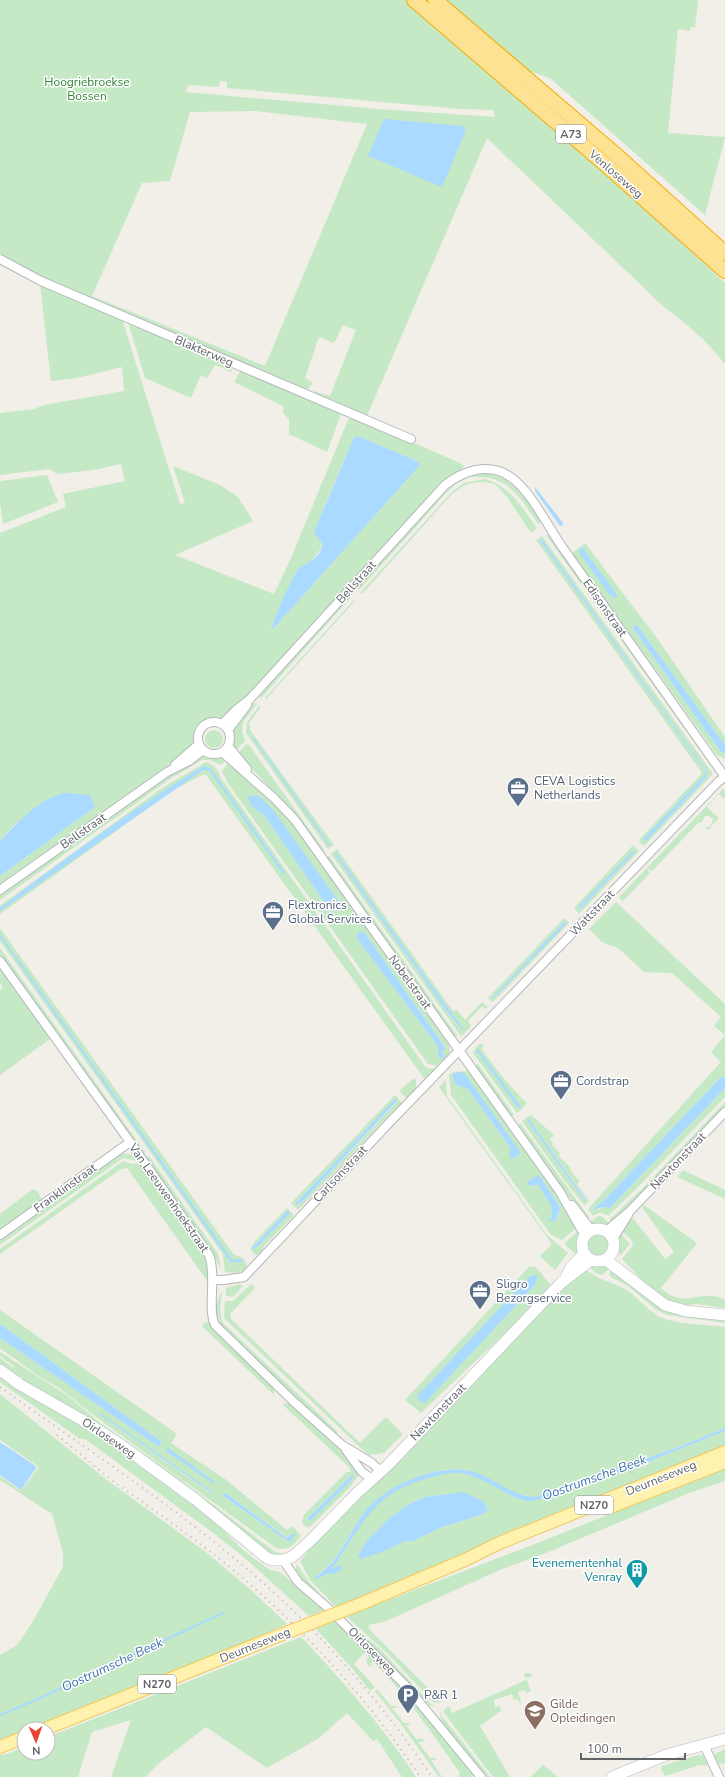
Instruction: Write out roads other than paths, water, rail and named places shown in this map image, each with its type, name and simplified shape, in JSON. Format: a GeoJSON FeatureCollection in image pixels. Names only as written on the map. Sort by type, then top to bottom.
{"type":"FeatureCollection","features":[{"type":"Feature","properties":{"kind":"highway","name":"Venloseweg"},"geometry":{"type":"LineString","coordinates":[[414,0],[606,165],[725,271]]}},
{"type":"Feature","properties":{"kind":"highway","name":"Venloseweg"},"geometry":{"type":"LineString","coordinates":[[435,0],[614,153],[725,253]]}},
{"type":"Feature","properties":{"kind":"main road","name":"Deurneseweg"},"geometry":{"type":"LineString","coordinates":[[56,1725],[358,1605],[465,1560],[497,1544],[725,1452]]}},
{"type":"Feature","properties":{"kind":"main road","name":"Deurneseweg"},"geometry":{"type":"LineString","coordinates":[[465,1560],[501,1550],[725,1462]]}},
{"type":"Feature","properties":{"kind":"main road"},"geometry":{"type":"LineString","coordinates":[[0,1747],[16,1740]]}},
{"type":"Feature","properties":{"kind":"street","name":"Blakterweg"},"geometry":{"type":"LineString","coordinates":[[0,258],[41,282],[411,439]]}},
{"type":"Feature","properties":{"kind":"street","name":"Edisonstraat"},"geometry":{"type":"LineString","coordinates":[[468,471],[484,468],[498,470],[508,475],[521,485],[557,539],[725,777]]}},
{"type":"Feature","properties":{"kind":"street","name":"Bellstraat"},"geometry":{"type":"LineString","coordinates":[[225,727],[445,484],[456,476],[468,471]]}},
{"type":"Feature","properties":{"kind":"street"},"geometry":{"type":"LineString","coordinates":[[214,722],[225,727],[230,738],[225,749],[212,754],[201,747],[200,731],[205,724],[214,722]]}},
{"type":"Feature","properties":{"kind":"street","name":"Bellstraat"},"geometry":{"type":"LineString","coordinates":[[0,890],[201,747]]}},
{"type":"Feature","properties":{"kind":"street","name":"Nobelstraat"},"geometry":{"type":"LineString","coordinates":[[225,749],[295,820],[589,1233]]}},
{"type":"Feature","properties":{"kind":"street","name":"Wattstraat"},"geometry":{"type":"LineString","coordinates":[[459,1050],[719,781],[725,777]]}},
{"type":"Feature","properties":{"kind":"street","name":"Van Leeuwenhoekstraat"},"geometry":{"type":"LineString","coordinates":[[0,961],[209,1255],[212,1263],[213,1280],[212,1320],[215,1325],[292,1401],[342,1445],[372,1463],[380,1471]]}},
{"type":"Feature","properties":{"kind":"street","name":"Carlsonstraat"},"geometry":{"type":"LineString","coordinates":[[213,1280],[244,1277],[459,1050]]}},
{"type":"Feature","properties":{"kind":"street","name":"Newtonstraat"},"geometry":{"type":"LineString","coordinates":[[609,1235],[725,1112]]}},
{"type":"Feature","properties":{"kind":"street","name":"Franklinstraat"},"geometry":{"type":"LineString","coordinates":[[0,1235],[130,1142]]}},
{"type":"Feature","properties":{"kind":"street"},"geometry":{"type":"LineString","coordinates":[[599,1230],[609,1235],[614,1246],[609,1257],[598,1261],[588,1257],[582,1243],[589,1233],[599,1230]]}},
{"type":"Feature","properties":{"kind":"street","name":"Newtonstraat"},"geometry":{"type":"LineString","coordinates":[[285,1564],[380,1471],[562,1282],[588,1257]]}},
{"type":"Feature","properties":{"kind":"street"},"geometry":{"type":"LineString","coordinates":[[609,1257],[659,1302],[673,1308],[725,1315]]}},
{"type":"Feature","properties":{"kind":"street","name":"Oirloseweg"},"geometry":{"type":"LineString","coordinates":[[0,1370],[19,1384],[82,1420],[121,1445],[195,1499],[213,1514],[224,1529],[240,1546],[259,1560],[271,1567],[285,1564],[298,1582],[327,1606],[406,1686],[482,1777]]}},
{"type":"Feature","properties":{"kind":"street","name":"Van Leeuwenhoekstraat"},"geometry":{"type":"LineString","coordinates":[[342,1445],[362,1472],[372,1479]]}},
{"type":"Feature","properties":{"kind":"street"},"geometry":{"type":"LineString","coordinates":[[612,1777],[666,1755],[725,1739]]}},
{"type":"Feature","properties":{"kind":"street"},"geometry":{"type":"LineString","coordinates":[[704,1745],[718,1777]]}},
{"type":"Feature","properties":{"kind":"water"},"geometry":{"type":"Polygon","coordinates":[[[384,119],[462,126],[466,130],[442,187],[368,156],[384,119]]]}},
{"type":"Feature","properties":{"kind":"water"},"geometry":{"type":"Polygon","coordinates":[[[358,436],[419,462],[420,465],[274,628],[272,628],[275,618],[297,571],[319,554],[321,550],[322,543],[314,532],[354,437],[358,436]]]}},
{"type":"Feature","properties":{"kind":"water"},"geometry":{"type":"Polygon","coordinates":[[[535,487],[563,525],[560,526],[535,491],[535,487]]]}},
{"type":"Feature","properties":{"kind":"water"},"geometry":{"type":"Polygon","coordinates":[[[541,538],[707,772],[706,778],[646,841],[643,839],[705,775],[705,771],[539,539],[541,538]]]}},
{"type":"Feature","properties":{"kind":"water"},"geometry":{"type":"Polygon","coordinates":[[[582,547],[617,595],[615,598],[609,594],[580,554],[579,550],[582,547]]]}},
{"type":"Feature","properties":{"kind":"water"},"geometry":{"type":"Polygon","coordinates":[[[634,625],[637,625],[725,745],[725,753],[721,752],[633,628],[634,625]]]}},
{"type":"Feature","properties":{"kind":"water"},"geometry":{"type":"Polygon","coordinates":[[[253,736],[330,845],[329,846],[252,737],[253,736]]]}},
{"type":"Feature","properties":{"kind":"water"},"geometry":{"type":"Polygon","coordinates":[[[204,766],[211,769],[285,873],[283,874],[211,773],[208,770],[203,770],[0,911],[0,908],[100,834],[151,799],[204,766]]]}},
{"type":"Feature","properties":{"kind":"water"},"geometry":{"type":"Polygon","coordinates":[[[64,793],[90,795],[95,807],[0,876],[0,841],[37,806],[46,800],[64,793]]]}},
{"type":"Feature","properties":{"kind":"water"},"geometry":{"type":"Polygon","coordinates":[[[250,796],[259,796],[274,811],[342,906],[331,912],[264,815],[252,806],[248,799],[250,796]]]}},
{"type":"Feature","properties":{"kind":"water"},"geometry":{"type":"Polygon","coordinates":[[[633,851],[635,852],[580,909],[578,907],[633,851]]]}},
{"type":"Feature","properties":{"kind":"water"},"geometry":{"type":"Polygon","coordinates":[[[337,854],[463,1031],[451,1017],[335,855],[337,854]]]}},
{"type":"Feature","properties":{"kind":"water"},"geometry":{"type":"Polygon","coordinates":[[[565,921],[567,923],[493,999],[492,998],[565,921]]]}},
{"type":"Feature","properties":{"kind":"water"},"geometry":{"type":"Polygon","coordinates":[[[359,932],[364,932],[444,1046],[445,1049],[442,1051],[445,1058],[440,1058],[438,1054],[438,1046],[364,948],[356,936],[359,932]]]}},
{"type":"Feature","properties":{"kind":"water"},"geometry":{"type":"Polygon","coordinates":[[[0,934],[231,1258],[235,1260],[241,1259],[243,1262],[230,1261],[0,937],[0,934]]]}},
{"type":"Feature","properties":{"kind":"water"},"geometry":{"type":"Polygon","coordinates":[[[478,1049],[521,1107],[518,1108],[476,1050],[478,1049]]]}},
{"type":"Feature","properties":{"kind":"water"},"geometry":{"type":"Polygon","coordinates":[[[458,1072],[464,1073],[521,1153],[513,1159],[510,1158],[510,1147],[468,1089],[456,1085],[452,1075],[458,1072]]]}},
{"type":"Feature","properties":{"kind":"water"},"geometry":{"type":"Polygon","coordinates":[[[722,1076],[725,1078],[725,1088],[610,1208],[602,1207],[595,1210],[595,1207],[606,1198],[722,1076]]]}},
{"type":"Feature","properties":{"kind":"water"},"geometry":{"type":"Polygon","coordinates":[[[395,1099],[397,1101],[302,1202],[296,1205],[296,1203],[395,1099]]]}},
{"type":"Feature","properties":{"kind":"water"},"geometry":{"type":"Polygon","coordinates":[[[529,1119],[586,1200],[584,1200],[527,1120],[529,1119]]]}},
{"type":"Feature","properties":{"kind":"water"},"geometry":{"type":"Polygon","coordinates":[[[539,1175],[560,1209],[556,1220],[548,1221],[552,1216],[551,1205],[538,1185],[529,1186],[527,1182],[539,1175]]]}},
{"type":"Feature","properties":{"kind":"water"},"geometry":{"type":"Polygon","coordinates":[[[288,1210],[290,1213],[254,1250],[252,1248],[288,1210]]]}},
{"type":"Feature","properties":{"kind":"water"},"geometry":{"type":"Polygon","coordinates":[[[537,1275],[537,1280],[533,1287],[424,1404],[418,1399],[418,1395],[530,1276],[537,1275]]]}},
{"type":"Feature","properties":{"kind":"water"},"geometry":{"type":"Polygon","coordinates":[[[0,1324],[162,1442],[159,1447],[0,1338],[0,1324]]]}},
{"type":"Feature","properties":{"kind":"water"},"geometry":{"type":"Polygon","coordinates":[[[100,1413],[212,1492],[211,1493],[99,1414],[100,1413]]]}},
{"type":"Feature","properties":{"kind":"water"},"geometry":{"type":"Polygon","coordinates":[[[725,1428],[725,1431],[645,1463],[534,1501],[519,1499],[480,1479],[462,1473],[445,1474],[414,1483],[385,1498],[374,1508],[336,1563],[330,1569],[341,1565],[342,1569],[334,1574],[329,1573],[316,1579],[315,1577],[336,1558],[369,1506],[393,1488],[422,1475],[451,1470],[465,1470],[482,1475],[515,1492],[535,1497],[679,1447],[725,1428]]]}},
{"type":"Feature","properties":{"kind":"water"},"geometry":{"type":"Polygon","coordinates":[[[0,1442],[37,1467],[21,1490],[0,1475],[0,1442]]]}},
{"type":"Feature","properties":{"kind":"water"},"geometry":{"type":"Polygon","coordinates":[[[168,1448],[215,1482],[214,1484],[166,1451],[168,1448]]]}},
{"type":"Feature","properties":{"kind":"water"},"geometry":{"type":"Polygon","coordinates":[[[353,1474],[353,1479],[310,1521],[308,1521],[308,1518],[353,1474]]]}},
{"type":"Feature","properties":{"kind":"water"},"geometry":{"type":"Polygon","coordinates":[[[463,1492],[483,1501],[488,1510],[481,1515],[440,1528],[413,1541],[405,1541],[382,1552],[360,1559],[358,1555],[368,1539],[390,1518],[409,1504],[425,1497],[463,1492]]]}},
{"type":"Feature","properties":{"kind":"water"},"geometry":{"type":"Polygon","coordinates":[[[225,1493],[287,1538],[294,1533],[296,1534],[289,1542],[223,1496],[225,1493]]]}},
{"type":"Feature","properties":{"kind":"waterway","name":"Oostrumsche Beek"},"geometry":{"type":"LineString","coordinates":[[0,1715],[38,1699],[223,1613]]}},
{"type":"Feature","properties":{"kind":"railway"},"geometry":{"type":"LineString","coordinates":[[0,1387],[186,1520],[272,1591],[298,1615],[346,1666],[391,1720],[432,1777]]}},
{"type":"Feature","properties":{"kind":"railway"},"geometry":{"type":"LineString","coordinates":[[57,1435],[113,1481],[222,1561],[288,1619],[336,1669],[380,1721],[420,1777]]}},
{"type":"Feature","properties":{"kind":"place","name":"CEVA Logistics Netherlands"},"geometry":{"type":"Point","coordinates":[518,808]}},
{"type":"Feature","properties":{"kind":"place","name":"Flextronics Global Services"},"geometry":{"type":"Point","coordinates":[273,932]}},
{"type":"Feature","properties":{"kind":"place","name":"Cordstrap"},"geometry":{"type":"Point","coordinates":[561,1100]}},
{"type":"Feature","properties":{"kind":"place","name":"Sligro Bezorgservice"},"geometry":{"type":"Point","coordinates":[480,1310]}},
{"type":"Feature","properties":{"kind":"place","name":"Evenementenhal Venray"},"geometry":{"type":"Point","coordinates":[637,1590]}},
{"type":"Feature","properties":{"kind":"place","name":"P&R 1"},"geometry":{"type":"Point","coordinates":[408,1714]}},
{"type":"Feature","properties":{"kind":"place","name":"Gilde Opleidingen"},"geometry":{"type":"Point","coordinates":[535,1730]}},
{"type":"Feature","properties":{"kind":"park label","name":"Hoogriebroekse Bossen"},"geometry":{"type":"Point","coordinates":[87,89]}}]}
